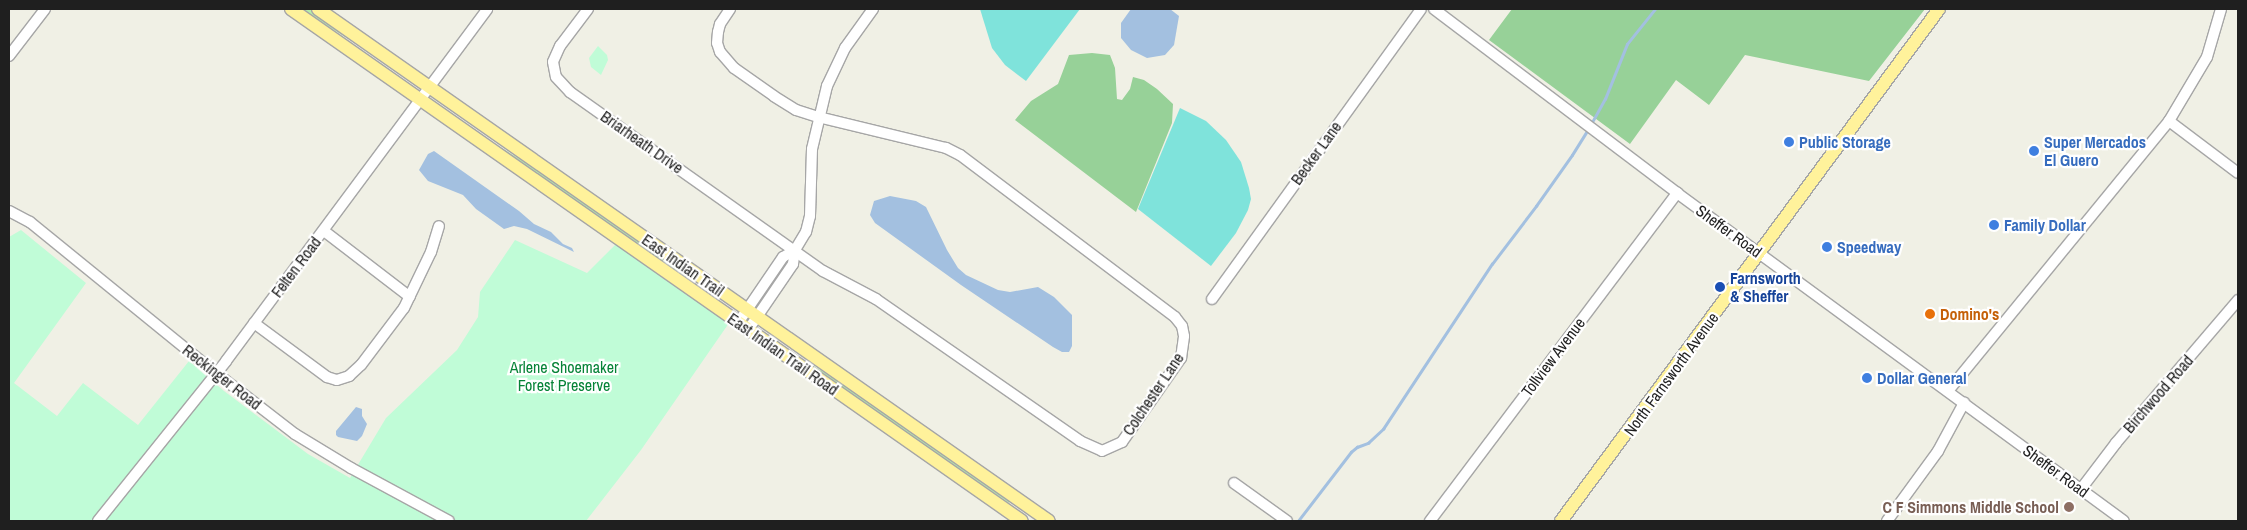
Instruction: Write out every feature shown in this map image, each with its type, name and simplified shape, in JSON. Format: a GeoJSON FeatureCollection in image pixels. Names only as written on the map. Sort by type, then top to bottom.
{"type":"FeatureCollection","features":[{"type":"Feature","properties":{"kind":"main road"},"geometry":{"type":"LineString","coordinates":[[291,9],[421,100]]}},
{"type":"Feature","properties":{"kind":"main road","name":"East Indian Trail"},"geometry":{"type":"LineString","coordinates":[[318,9],[1049,521]]}},
{"type":"Feature","properties":{"kind":"main road","name":"North Farnsworth Avenue"},"geometry":{"type":"LineString","coordinates":[[1562,521],[1939,9]]}},
{"type":"Feature","properties":{"kind":"main road","name":"East Indian Trail Road"},"geometry":{"type":"LineString","coordinates":[[421,100],[1020,520]]}},
{"type":"Feature","properties":{"kind":"main road"},"geometry":{"type":"LineString","coordinates":[[1020,520],[1026,505]]}},
{"type":"Feature","properties":{"kind":"street"},"geometry":{"type":"LineString","coordinates":[[10,50],[45,9]]}},
{"type":"Feature","properties":{"kind":"street","name":"Felten Road"},"geometry":{"type":"LineString","coordinates":[[98,521],[254,324],[487,9]]}},
{"type":"Feature","properties":{"kind":"street","name":"Briarheath Drive"},"geometry":{"type":"LineString","coordinates":[[588,9],[556,54],[553,69],[561,84],[795,250]]}},
{"type":"Feature","properties":{"kind":"street"},"geometry":{"type":"LineString","coordinates":[[730,9],[720,24],[717,44],[726,61],[786,104],[818,117]]}},
{"type":"Feature","properties":{"kind":"street"},"geometry":{"type":"LineString","coordinates":[[743,326],[793,264],[795,250],[806,232],[810,216],[810,160],[818,117],[827,86],[837,62],[873,9]]}},
{"type":"Feature","properties":{"kind":"street","name":"Becker Lane"},"geometry":{"type":"LineString","coordinates":[[1212,299],[1422,9]]}},
{"type":"Feature","properties":{"kind":"street","name":"Sheffer Road"},"geometry":{"type":"LineString","coordinates":[[1434,9],[1583,124],[2124,521]]}},
{"type":"Feature","properties":{"kind":"street"},"geometry":{"type":"LineString","coordinates":[[1948,392],[2169,121],[2207,57],[2221,9]]}},
{"type":"Feature","properties":{"kind":"street","name":"Colchester Lane"},"geometry":{"type":"LineString","coordinates":[[795,250],[823,271],[876,299],[1080,441],[1102,451],[1122,442],[1181,358],[1184,345],[1182,326],[1175,317],[960,155],[946,148],[818,117]]}},
{"type":"Feature","properties":{"kind":"street"},"geometry":{"type":"LineString","coordinates":[[2169,121],[2238,173]]}},
{"type":"Feature","properties":{"kind":"street","name":"Tollview Avenue"},"geometry":{"type":"LineString","coordinates":[[1430,521],[1677,193]]}},
{"type":"Feature","properties":{"kind":"street","name":"Reckinger Road"},"geometry":{"type":"LineString","coordinates":[[9,211],[30,222],[216,373],[295,434],[328,455],[449,521]]}},
{"type":"Feature","properties":{"kind":"street"},"geometry":{"type":"LineString","coordinates":[[254,324],[320,373],[332,379],[343,379],[360,365],[410,297],[431,252],[440,226]]}},
{"type":"Feature","properties":{"kind":"street"},"geometry":{"type":"LineString","coordinates":[[324,231],[410,297]]}},
{"type":"Feature","properties":{"kind":"street","name":"Birchwood Road"},"geometry":{"type":"LineString","coordinates":[[2081,489],[2116,443],[2238,300]]}},
{"type":"Feature","properties":{"kind":"street"},"geometry":{"type":"LineString","coordinates":[[1886,521],[1938,451],[1964,403]]}},
{"type":"Feature","properties":{"kind":"street"},"geometry":{"type":"LineString","coordinates":[[1234,483],[1287,521]]}},
{"type":"Feature","properties":{"kind":"green space"},"geometry":{"type":"Polygon","coordinates":[[[300,9],[310,9],[364,47],[363,48],[300,9]]]}},
{"type":"Feature","properties":{"kind":"green space"},"geometry":{"type":"Polygon","coordinates":[[[1512,9],[1925,9],[1869,81],[1745,55],[1709,105],[1676,80],[1630,144],[1489,40],[1512,9]]]}},
{"type":"Feature","properties":{"kind":"green space"},"geometry":{"type":"Polygon","coordinates":[[[598,46],[607,55],[608,60],[601,75],[591,67],[589,58],[598,46]]]}},
{"type":"Feature","properties":{"kind":"green space"},"geometry":{"type":"Polygon","coordinates":[[[1092,53],[1110,55],[1115,68],[1117,99],[1122,100],[1130,89],[1133,77],[1144,80],[1173,104],[1172,123],[1136,212],[1015,120],[1031,101],[1058,84],[1069,55],[1092,53]]]}},
{"type":"Feature","properties":{"kind":"green space"},"geometry":{"type":"Polygon","coordinates":[[[485,138],[533,167],[695,282],[643,251],[485,138]]]}},
{"type":"Feature","properties":{"kind":"green space","name":"Arlene Shoemaker Forest Preserve"},"geometry":{"type":"Polygon","coordinates":[[[21,230],[86,283],[14,383],[57,416],[83,383],[138,425],[189,361],[224,391],[308,454],[350,478],[386,418],[457,350],[478,317],[480,292],[515,240],[587,273],[616,244],[729,323],[641,450],[586,521],[9,521],[9,237],[21,230]]]}},
{"type":"Feature","properties":{"kind":"green space"},"geometry":{"type":"Polygon","coordinates":[[[802,359],[851,388],[1010,500],[1009,503],[800,361],[802,359]]]}},
{"type":"Feature","properties":{"kind":"shaded area"},"geometry":{"type":"Polygon","coordinates":[[[980,9],[1080,9],[1026,81],[1005,65],[992,48],[980,9]]]}},
{"type":"Feature","properties":{"kind":"shaded area"},"geometry":{"type":"Polygon","coordinates":[[[1131,9],[1170,9],[1179,16],[1174,45],[1165,55],[1147,58],[1131,50],[1121,38],[1121,23],[1131,9]]]}},
{"type":"Feature","properties":{"kind":"shaded area"},"geometry":{"type":"Polygon","coordinates":[[[1180,108],[1206,121],[1226,140],[1241,162],[1249,188],[1251,199],[1248,210],[1236,233],[1211,266],[1138,209],[1180,108]]]}},
{"type":"Feature","properties":{"kind":"shaded area"},"geometry":{"type":"Polygon","coordinates":[[[434,151],[519,211],[534,224],[551,232],[563,244],[572,248],[574,252],[527,229],[514,226],[504,229],[476,209],[463,195],[428,181],[419,170],[428,154],[434,151]]]}},
{"type":"Feature","properties":{"kind":"shaded area"},"geometry":{"type":"Polygon","coordinates":[[[890,196],[916,201],[926,207],[947,250],[958,268],[966,275],[998,290],[1010,292],[1038,287],[1054,297],[1072,315],[1072,346],[1069,352],[1062,352],[1053,347],[961,285],[875,223],[870,215],[874,201],[890,196]]]}},
{"type":"Feature","properties":{"kind":"shaded area"},"geometry":{"type":"Polygon","coordinates":[[[356,407],[362,409],[362,416],[367,424],[362,436],[357,441],[338,437],[336,431],[356,407]]]}},
{"type":"Feature","properties":{"kind":"waterway"},"geometry":{"type":"LineString","coordinates":[[1591,124],[1605,99],[1627,44],[1655,9]]}},
{"type":"Feature","properties":{"kind":"waterway"},"geometry":{"type":"LineString","coordinates":[[1298,521],[1351,452],[1357,447],[1368,443],[1383,429],[1492,264],[1536,206],[1588,129]]}},
{"type":"Feature","properties":{"kind":"place","name":"Public Storage"},"geometry":{"type":"Point","coordinates":[1789,142]}},
{"type":"Feature","properties":{"kind":"place","name":"Super Mercados El Guero"},"geometry":{"type":"Point","coordinates":[2034,151]}},
{"type":"Feature","properties":{"kind":"place","name":"Family Dollar"},"geometry":{"type":"Point","coordinates":[1994,225]}},
{"type":"Feature","properties":{"kind":"place","name":"Speedway"},"geometry":{"type":"Point","coordinates":[1827,247]}},
{"type":"Feature","properties":{"kind":"place","name":"Farnsworth & Sheffer"},"geometry":{"type":"Point","coordinates":[1720,287]}},
{"type":"Feature","properties":{"kind":"place","name":"Domino's"},"geometry":{"type":"Point","coordinates":[1930,314]}},
{"type":"Feature","properties":{"kind":"place","name":"Dollar General"},"geometry":{"type":"Point","coordinates":[1867,378]}},
{"type":"Feature","properties":{"kind":"place","name":"C F Simmons Middle School"},"geometry":{"type":"Point","coordinates":[2069,507]}}]}
